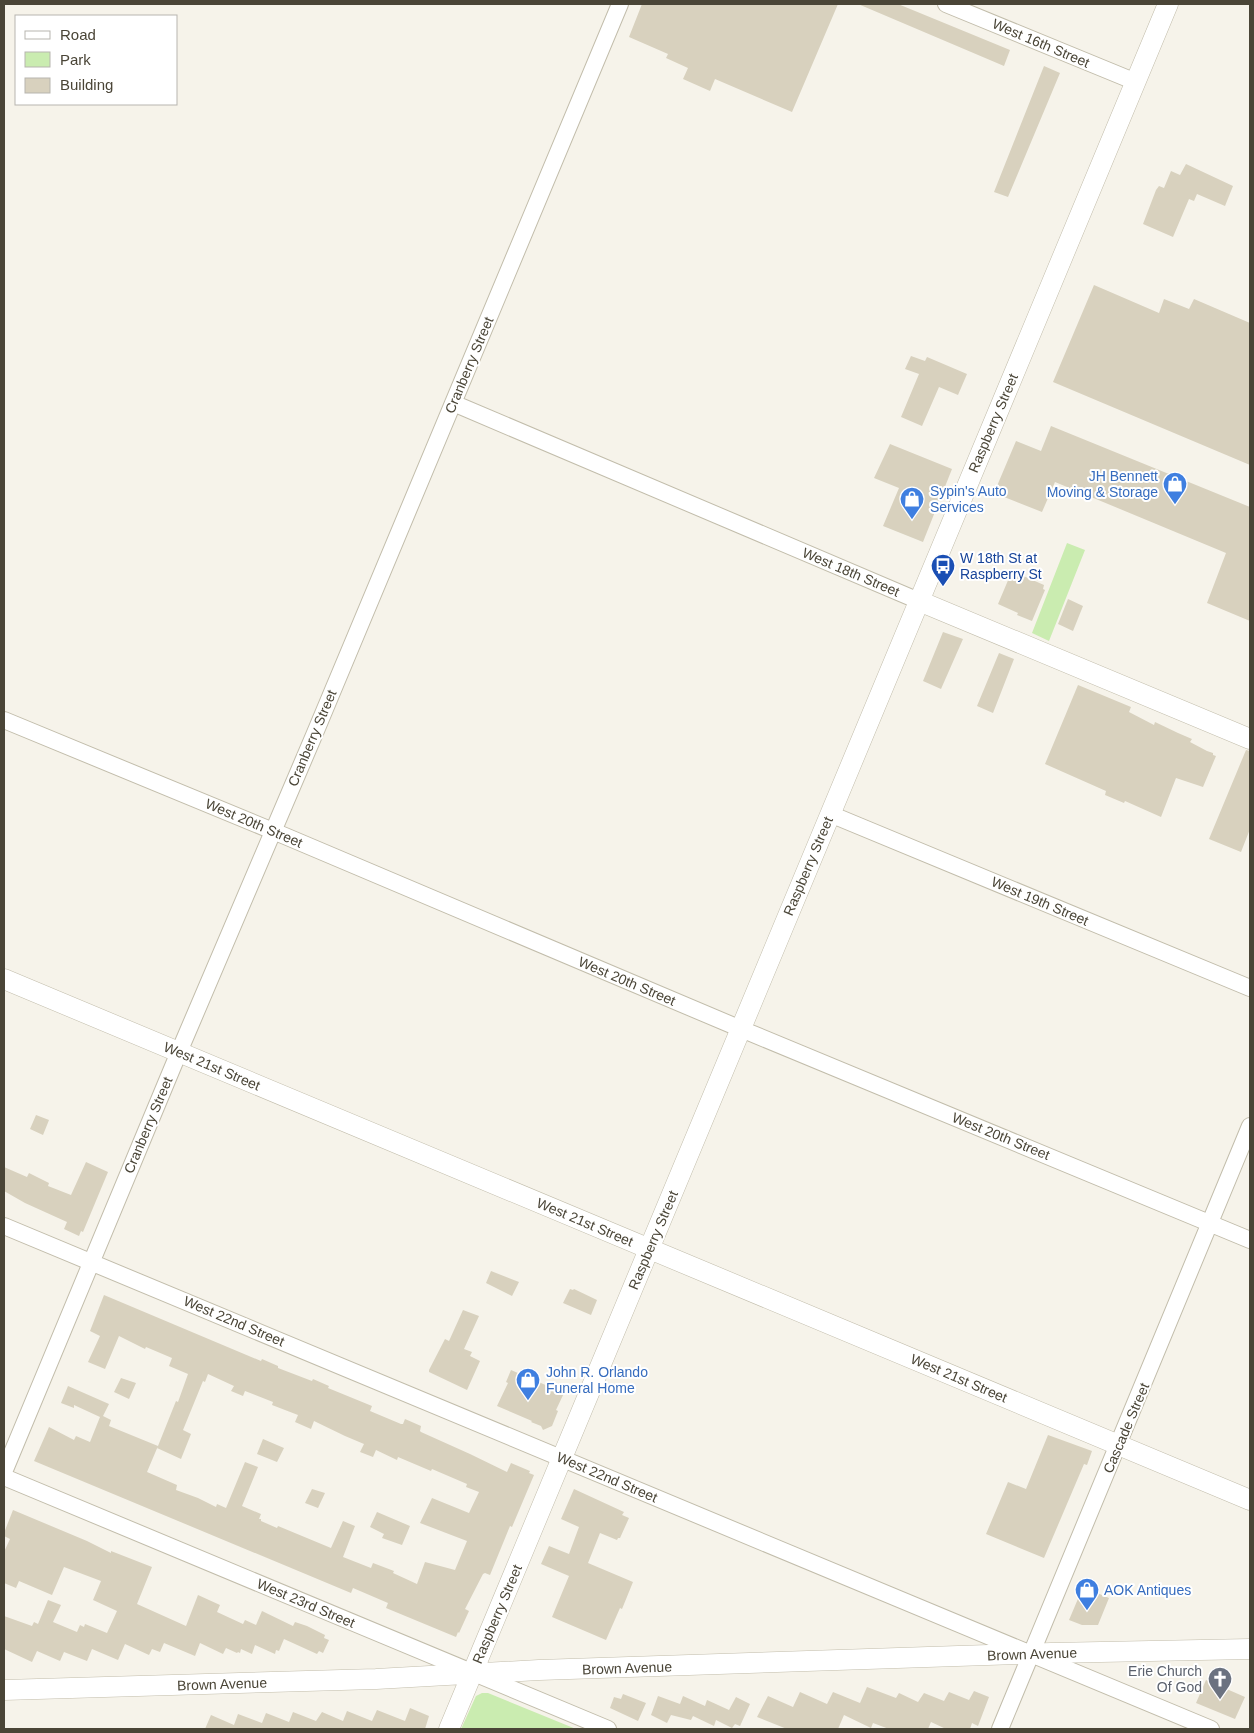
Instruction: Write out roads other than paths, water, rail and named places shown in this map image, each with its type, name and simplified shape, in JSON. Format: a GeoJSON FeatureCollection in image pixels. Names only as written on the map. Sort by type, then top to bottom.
{"type":"FeatureCollection","features":[{"type":"Feature","properties":{"kind":"street","name":"Cranberry Street"},"geometry":{"type":"LineString","coordinates":[[4,1472],[178,1052],[315,733],[620,4]]}},
{"type":"Feature","properties":{"kind":"street","name":"West 16th Street"},"geometry":{"type":"LineString","coordinates":[[946,4],[1136,82]]}},
{"type":"Feature","properties":{"kind":"street","name":"Raspberry Street"},"geometry":{"type":"LineString","coordinates":[[449,1729],[1168,4]]}},
{"type":"Feature","properties":{"kind":"street","name":"West 18th Street"},"geometry":{"type":"LineString","coordinates":[[452,403],[1250,739]]}},
{"type":"Feature","properties":{"kind":"street","name":"West 20th Street"},"geometry":{"type":"LineString","coordinates":[[4,720],[272,830],[741,1029],[1250,1240]]}},
{"type":"Feature","properties":{"kind":"street","name":"West 19th Street"},"geometry":{"type":"LineString","coordinates":[[830,814],[1250,988]]}},
{"type":"Feature","properties":{"kind":"street","name":"West 21st Street"},"geometry":{"type":"LineString","coordinates":[[4,979],[1250,1500]]}},
{"type":"Feature","properties":{"kind":"street","name":"Cascade Street"},"geometry":{"type":"LineString","coordinates":[[1000,1729],[1211,1224],[1250,1126]]}},
{"type":"Feature","properties":{"kind":"street","name":"West 22nd Street"},"geometry":{"type":"LineString","coordinates":[[4,1226],[1211,1729]]}},
{"type":"Feature","properties":{"kind":"street","name":"West 23rd Street"},"geometry":{"type":"LineString","coordinates":[[4,1477],[608,1729]]}},
{"type":"Feature","properties":{"kind":"street","name":"Brown Avenue"},"geometry":{"type":"LineString","coordinates":[[4,1690],[1031,1654],[1250,1649]]}},
{"type":"Feature","properties":{"kind":"place","name":"JH Bennett Moving & Storage"},"geometry":{"type":"Point","coordinates":[1175,505]}},
{"type":"Feature","properties":{"kind":"place","name":"Sypin's Auto Services"},"geometry":{"type":"Point","coordinates":[912,520]}},
{"type":"Feature","properties":{"kind":"place","name":"W 18th St at Raspberry St"},"geometry":{"type":"Point","coordinates":[943,587]}},
{"type":"Feature","properties":{"kind":"place","name":"John R. Orlando Funeral Home"},"geometry":{"type":"Point","coordinates":[528,1401]}},
{"type":"Feature","properties":{"kind":"place","name":"AOK Antiques"},"geometry":{"type":"Point","coordinates":[1087,1611]}},
{"type":"Feature","properties":{"kind":"place","name":"Erie Church Of God"},"geometry":{"type":"Point","coordinates":[1220,1700]}}]}
